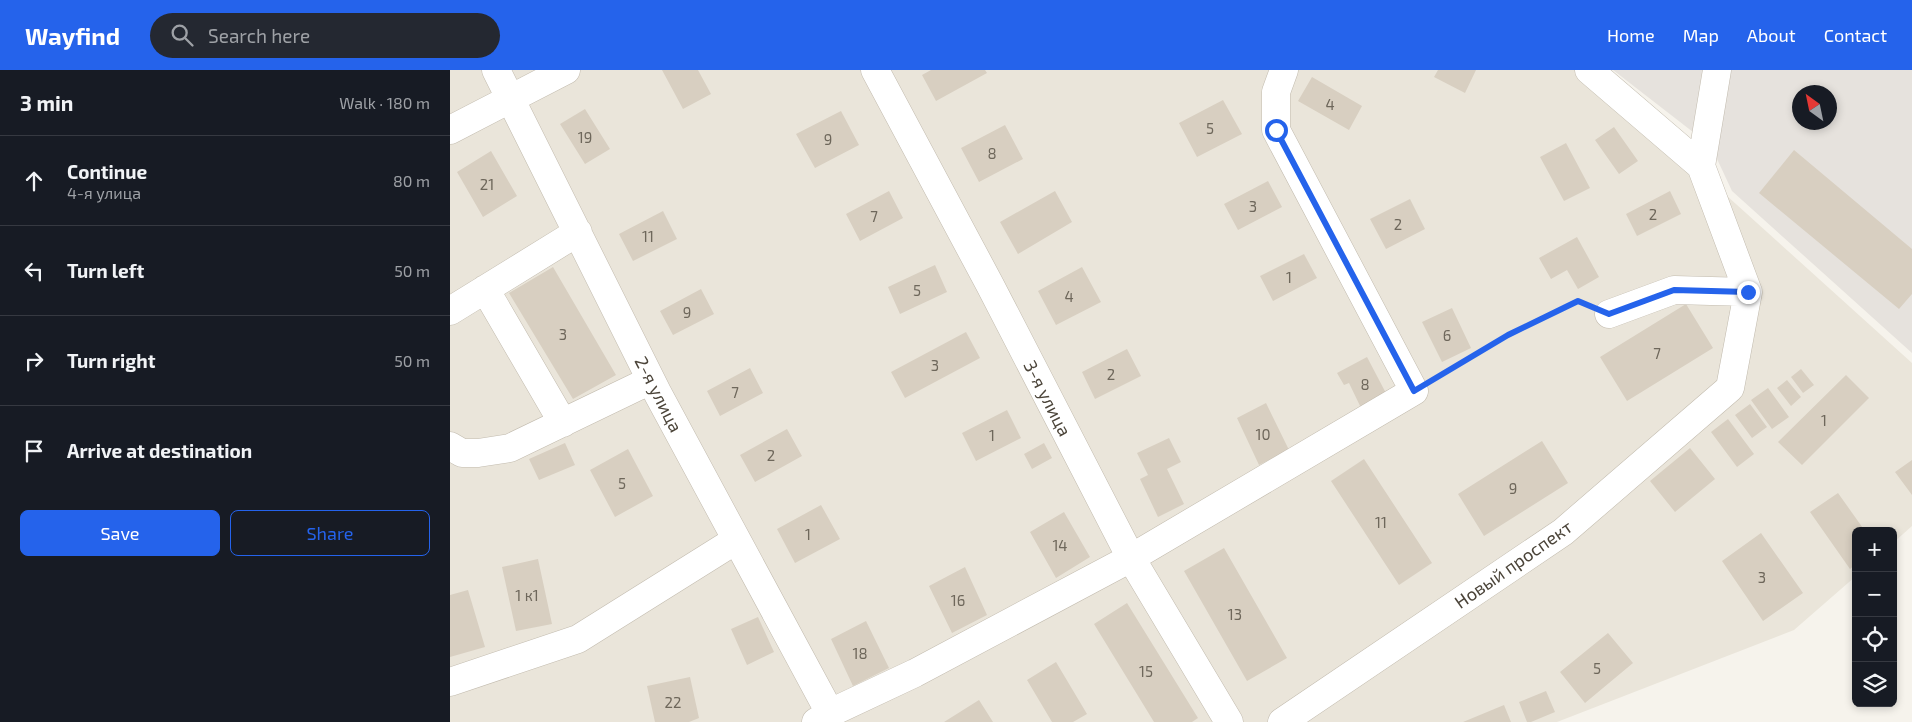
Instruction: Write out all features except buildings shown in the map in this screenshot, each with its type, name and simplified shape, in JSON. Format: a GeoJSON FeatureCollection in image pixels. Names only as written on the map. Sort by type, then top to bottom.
{"type":"FeatureCollection","features":[{"type":"Feature","properties":{"kind":"street","name":"2-я улица"},"geometry":{"type":"LineString","coordinates":[[496,70],[651,380],[736,540],[823,718]]}},
{"type":"Feature","properties":{"kind":"street"},"geometry":{"type":"LineString","coordinates":[[450,130],[566,70]]}},
{"type":"Feature","properties":{"kind":"street","name":"3-я улица"},"geometry":{"type":"LineString","coordinates":[[875,70],[990,285],[1131,558],[1229,722]]}},
{"type":"Feature","properties":{"kind":"street"},"geometry":{"type":"LineString","coordinates":[[823,718],[915,673],[1131,558],[1414,391],[1276,130],[1276,92],[1284,70]]}},
{"type":"Feature","properties":{"kind":"street"},"geometry":{"type":"LineString","coordinates":[[1589,70],[1702,166]]}},
{"type":"Feature","properties":{"kind":"street"},"geometry":{"type":"LineString","coordinates":[[1609,314],[1674,290],[1748,292],[1702,166],[1717,70]]}},
{"type":"Feature","properties":{"kind":"street"},"geometry":{"type":"LineString","coordinates":[[450,311],[578,232]]}},
{"type":"Feature","properties":{"kind":"street"},"geometry":{"type":"LineString","coordinates":[[485,289],[563,423]]}},
{"type":"Feature","properties":{"kind":"street","name":"Новый проспект"},"geometry":{"type":"LineString","coordinates":[[1282,722],[1563,532],[1730,388],[1748,292]]}},
{"type":"Feature","properties":{"kind":"street"},"geometry":{"type":"LineString","coordinates":[[450,446],[462,452],[478,453],[510,448],[651,380]]}},
{"type":"Feature","properties":{"kind":"street"},"geometry":{"type":"LineString","coordinates":[[450,682],[578,639],[736,540]]}},
{"type":"Feature","properties":{"kind":"path"},"geometry":{"type":"LineString","coordinates":[[1414,391],[1508,335],[1578,301],[1609,314]]}},
{"type":"Feature","properties":{"kind":"shaded area"},"geometry":{"type":"Polygon","coordinates":[[[450,70],[1601,70],[1726,195],[1912,363],[1912,526],[1897,539],[1897,527],[1852,527],[1852,579],[1794,630],[1557,722],[450,722],[450,70]]]}},
{"type":"Feature","properties":{"kind":"shaded area"},"geometry":{"type":"Polygon","coordinates":[[[1613,70],[1912,70],[1912,353],[1732,191],[1711,146],[1613,70]]]}},
{"type":"Feature","properties":{"kind":"route"},"geometry":{"type":"LineString","coordinates":[[1276,130],[1414,391],[1508,335],[1578,301],[1609,314],[1674,290],[1748,292]]}}]}
